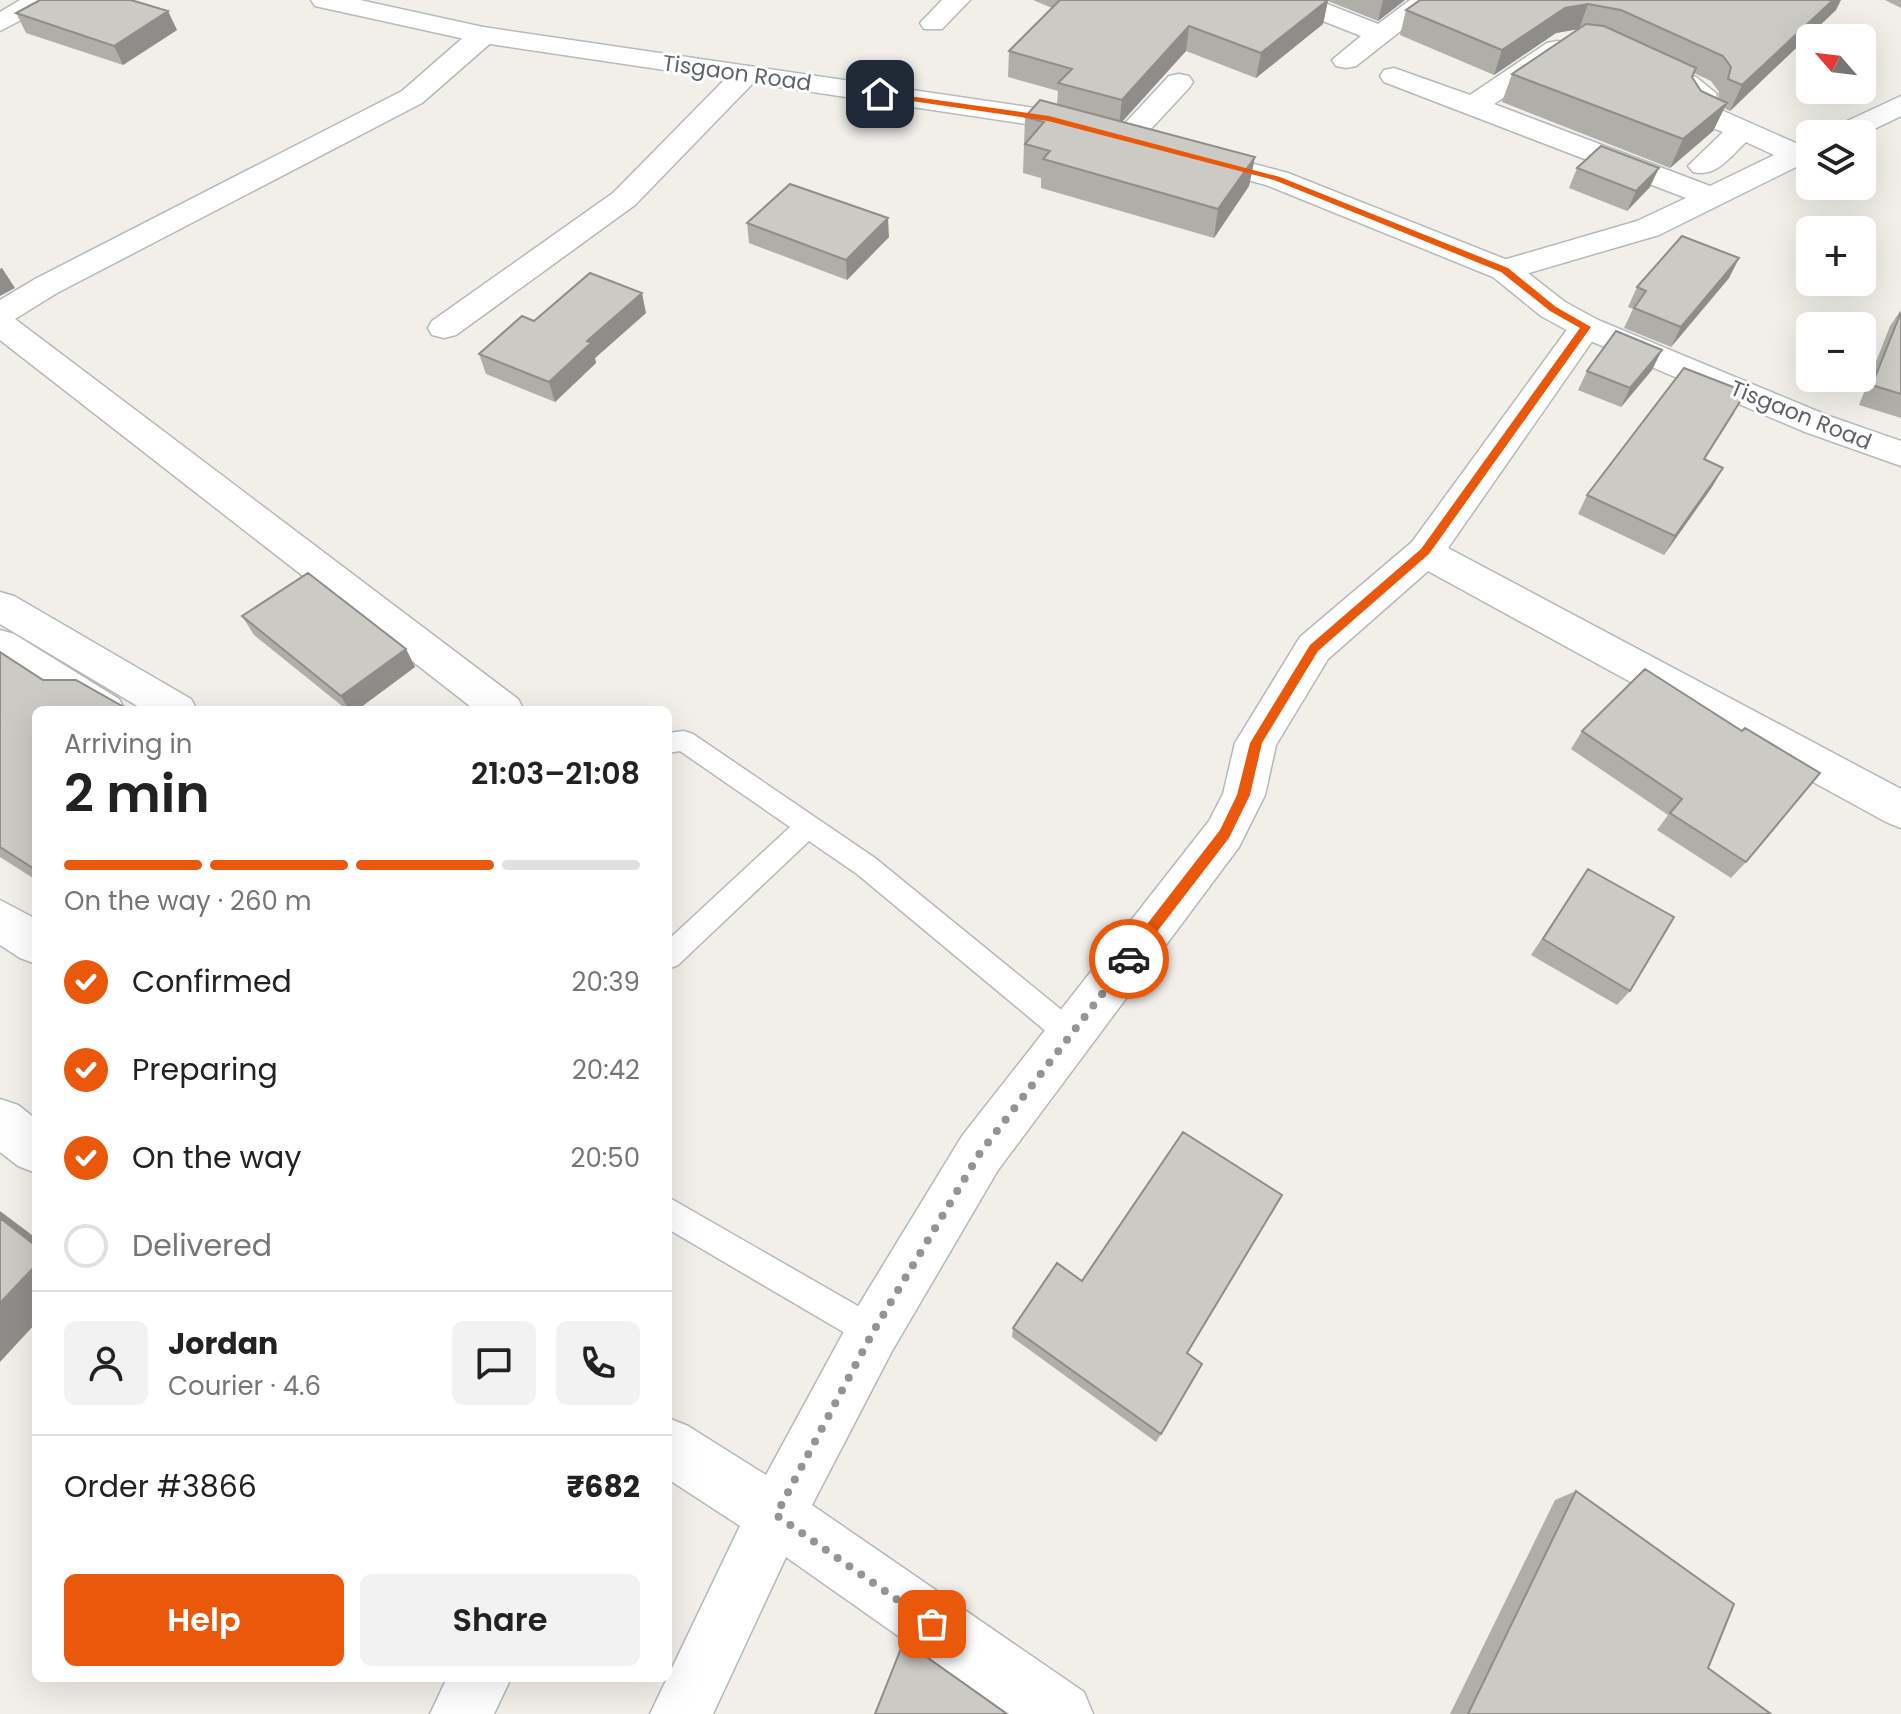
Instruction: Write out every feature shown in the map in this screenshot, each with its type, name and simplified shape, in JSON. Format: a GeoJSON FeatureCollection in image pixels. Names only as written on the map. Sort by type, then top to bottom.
{"type":"FeatureCollection","features":[{"type":"Feature","properties":{"kind":"street"},"geometry":{"type":"LineString","coordinates":[[0,23],[39,0]]}},
{"type":"Feature","properties":{"kind":"street","name":"Tisgaon Road"},"geometry":{"type":"LineString","coordinates":[[324,0],[483,35],[1049,119],[1277,179],[1504,270],[1553,309],[1586,327],[1817,424],[1901,454]]}},
{"type":"Feature","properties":{"kind":"street"},"geometry":{"type":"LineString","coordinates":[[933,23],[957,0]]}},
{"type":"Feature","properties":{"kind":"street"},"geometry":{"type":"LineString","coordinates":[[1294,0],[1380,34]]}},
{"type":"Feature","properties":{"kind":"street"},"geometry":{"type":"LineString","coordinates":[[1346,60],[1427,0]]}},
{"type":"Feature","properties":{"kind":"street"},"geometry":{"type":"LineString","coordinates":[[0,314],[46,286],[412,97],[483,35]]}},
{"type":"Feature","properties":{"kind":"street"},"geometry":{"type":"LineString","coordinates":[[1472,106],[1567,42],[1578,40]]}},
{"type":"Feature","properties":{"kind":"street"},"geometry":{"type":"LineString","coordinates":[[444,328],[624,199],[746,74]]}},
{"type":"Feature","properties":{"kind":"street"},"geometry":{"type":"LineString","coordinates":[[1667,74],[1700,90],[1703,94],[1696,104],[1701,112],[1796,149]]}},
{"type":"Feature","properties":{"kind":"street"},"geometry":{"type":"LineString","coordinates":[[1394,76],[1712,197]]}},
{"type":"Feature","properties":{"kind":"street"},"geometry":{"type":"LineString","coordinates":[[1126,139],[1179,82]]}},
{"type":"Feature","properties":{"kind":"street"},"geometry":{"type":"LineString","coordinates":[[1870,120],[1901,105]]}},
{"type":"Feature","properties":{"kind":"street"},"geometry":{"type":"LineString","coordinates":[[1703,166],[1743,130]]}},
{"type":"Feature","properties":{"kind":"street"},"geometry":{"type":"LineString","coordinates":[[1504,270],[1648,228],[1796,156]]}},
{"type":"Feature","properties":{"kind":"street"},"geometry":{"type":"LineString","coordinates":[[0,324],[499,706]]}},
{"type":"Feature","properties":{"kind":"street"},"geometry":{"type":"LineString","coordinates":[[681,1714],[776,1515],[873,1332],[980,1153],[1224,834],[1244,795],[1256,743],[1314,648],[1425,552],[1586,327]]}},
{"type":"Feature","properties":{"kind":"street"},"geometry":{"type":"LineString","coordinates":[[1425,552],[1901,810]]}},
{"type":"Feature","properties":{"kind":"street"},"geometry":{"type":"LineString","coordinates":[[0,606],[170,706]]}},
{"type":"Feature","properties":{"kind":"street"},"geometry":{"type":"LineString","coordinates":[[0,645],[99,706]]}},
{"type":"Feature","properties":{"kind":"street"},"geometry":{"type":"LineString","coordinates":[[0,920],[32,941]]}},
{"type":"Feature","properties":{"kind":"street"},"geometry":{"type":"LineString","coordinates":[[0,1122],[32,1146]]}},
{"type":"Feature","properties":{"kind":"street"},"geometry":{"type":"LineString","coordinates":[[672,1449],[776,1515],[1062,1714]]}},
{"type":"Feature","properties":{"kind":"street"},"geometry":{"type":"LineString","coordinates":[[461,1714],[478,1682]]}},
{"type":"Feature","properties":{"kind":"lane"},"geometry":{"type":"LineString","coordinates":[[672,742],[684,741],[866,866],[1070,1034]]}},
{"type":"Feature","properties":{"kind":"lane"},"geometry":{"type":"LineString","coordinates":[[672,953],[808,826]]}},
{"type":"Feature","properties":{"kind":"lane"},"geometry":{"type":"LineString","coordinates":[[672,1214],[873,1332]]}},
{"type":"Feature","properties":{"kind":"building"},"geometry":{"type":"Polygon","coordinates":[[[40,0],[131,0],[168,11],[114,46],[16,13],[40,0]]]}},
{"type":"Feature","properties":{"kind":"building"},"geometry":{"type":"Polygon","coordinates":[[[1060,0],[1328,0],[1261,53],[1189,26],[1122,100],[1058,83],[1072,69],[1009,51],[1060,0]]]}},
{"type":"Feature","properties":{"kind":"building"},"geometry":{"type":"Polygon","coordinates":[[[1420,0],[1833,0],[1807,24],[1796,24],[1796,35],[1742,85],[1728,79],[1731,67],[1723,56],[1621,10],[1588,4],[1565,8],[1502,50],[1406,10],[1420,0]]]}},
{"type":"Feature","properties":{"kind":"building"},"geometry":{"type":"Polygon","coordinates":[[[1586,24],[1604,26],[1696,68],[1692,77],[1701,91],[1727,103],[1683,139],[1512,74],[1586,24]]]}},
{"type":"Feature","properties":{"kind":"building"},"geometry":{"type":"Polygon","coordinates":[[[1040,100],[1255,157],[1218,209],[1043,159],[1050,151],[1025,144],[1044,122],[1025,117],[1040,100]]]}},
{"type":"Feature","properties":{"kind":"building"},"geometry":{"type":"Polygon","coordinates":[[[1601,146],[1659,168],[1636,191],[1577,168],[1601,146]]]}},
{"type":"Feature","properties":{"kind":"building"},"geometry":{"type":"Polygon","coordinates":[[[790,184],[888,218],[846,260],[747,223],[790,184]]]}},
{"type":"Feature","properties":{"kind":"building"},"geometry":{"type":"Polygon","coordinates":[[[1682,236],[1739,258],[1681,327],[1634,308],[1646,291],[1637,287],[1682,236]]]}},
{"type":"Feature","properties":{"kind":"building"},"geometry":{"type":"Polygon","coordinates":[[[590,273],[642,293],[587,341],[591,343],[549,382],[479,354],[522,316],[534,321],[590,273]]]}},
{"type":"Feature","properties":{"kind":"building"},"geometry":{"type":"Polygon","coordinates":[[[1901,312],[1901,394],[1876,386],[1876,375],[1901,312]]]}},
{"type":"Feature","properties":{"kind":"building"},"geometry":{"type":"Polygon","coordinates":[[[1616,331],[1662,350],[1630,388],[1587,371],[1616,331]]]}},
{"type":"Feature","properties":{"kind":"building"},"geometry":{"type":"Polygon","coordinates":[[[1684,368],[1746,392],[1704,459],[1723,468],[1675,536],[1587,495],[1684,368]]]}},
{"type":"Feature","properties":{"kind":"building"},"geometry":{"type":"Polygon","coordinates":[[[308,573],[406,649],[341,696],[242,616],[308,573]]]}},
{"type":"Feature","properties":{"kind":"building"},"geometry":{"type":"Polygon","coordinates":[[[0,652],[43,680],[76,680],[122,706],[32,706],[32,867],[0,847],[0,652]]]}},
{"type":"Feature","properties":{"kind":"building"},"geometry":{"type":"Polygon","coordinates":[[[1645,669],[1742,731],[1745,728],[1820,773],[1746,862],[1670,813],[1682,799],[1582,731],[1645,669]]]}},
{"type":"Feature","properties":{"kind":"building"},"geometry":{"type":"Polygon","coordinates":[[[1588,869],[1674,917],[1630,991],[1543,939],[1588,869]]]}},
{"type":"Feature","properties":{"kind":"building"},"geometry":{"type":"Polygon","coordinates":[[[1183,1132],[1282,1195],[1187,1353],[1202,1364],[1161,1434],[1013,1328],[1057,1263],[1082,1281],[1183,1132]]]}},
{"type":"Feature","properties":{"kind":"building"},"geometry":{"type":"Polygon","coordinates":[[[0,1218],[32,1243],[32,1269],[0,1303],[0,1218]]]}},
{"type":"Feature","properties":{"kind":"building"},"geometry":{"type":"Polygon","coordinates":[[[1576,1491],[1734,1604],[1708,1668],[1771,1714],[1468,1714],[1576,1491]]]}},
{"type":"Feature","properties":{"kind":"building"},"geometry":{"type":"Polygon","coordinates":[[[904,1641],[1007,1714],[875,1714],[904,1641]]]}},
{"type":"Feature","properties":{"kind":"way so far"},"geometry":{"type":"LineString","coordinates":[[932,1624],[776,1515],[873,1332],[980,1153],[1129,959]]}},
{"type":"Feature","properties":{"kind":"route"},"geometry":{"type":"LineString","coordinates":[[880,94],[1049,119],[1277,179],[1504,270],[1553,309],[1586,327],[1425,552],[1314,648],[1256,743],[1244,795],[1224,834],[1129,959]]}}]}
